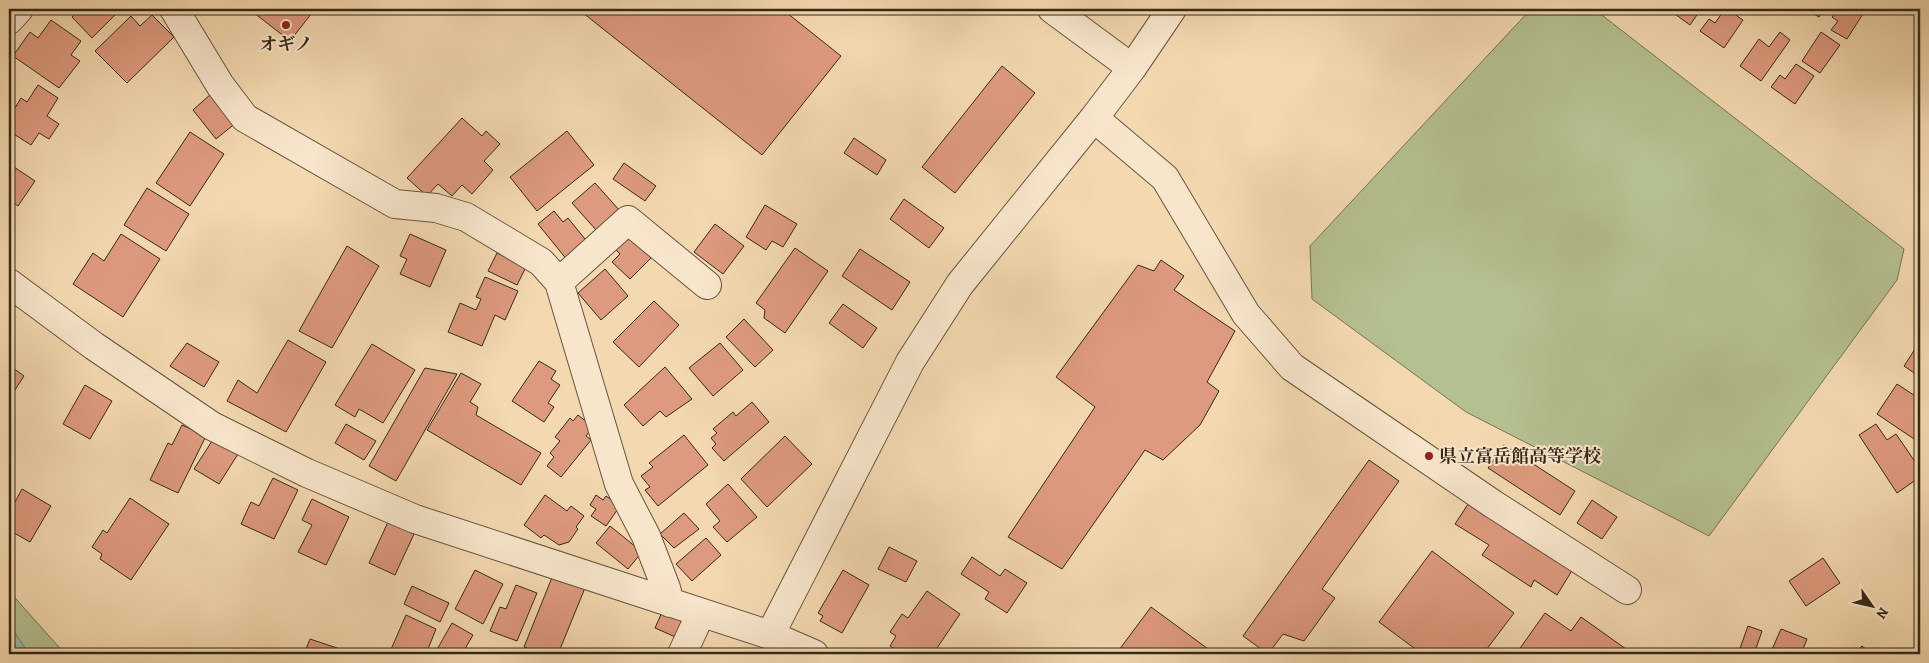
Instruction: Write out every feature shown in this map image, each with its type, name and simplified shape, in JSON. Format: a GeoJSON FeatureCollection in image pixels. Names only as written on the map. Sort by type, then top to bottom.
{"type":"FeatureCollection","features":[{"type":"Feature","properties":{"kind":"street"},"geometry":{"type":"LineString","coordinates":[[9,20],[19,9]]}},
{"type":"Feature","properties":{"kind":"street"},"geometry":{"type":"LineString","coordinates":[[174,9],[220,85],[246,118],[396,204],[436,208],[466,217],[541,262],[559,282],[619,484],[646,536],[670,603]]}},
{"type":"Feature","properties":{"kind":"street"},"geometry":{"type":"LineString","coordinates":[[1052,9],[1132,68]]}},
{"type":"Feature","properties":{"kind":"street"},"geometry":{"type":"LineString","coordinates":[[770,635],[910,362],[960,284],[1094,118],[1132,68],[1172,9]]}},
{"type":"Feature","properties":{"kind":"street"},"geometry":{"type":"LineString","coordinates":[[1094,118],[1165,178],[1246,314],[1292,367],[1493,504],[1627,590]]}},
{"type":"Feature","properties":{"kind":"street"},"geometry":{"type":"LineString","coordinates":[[559,282],[628,220],[707,285]]}},
{"type":"Feature","properties":{"kind":"street"},"geometry":{"type":"LineString","coordinates":[[9,283],[94,346],[212,426],[307,473],[415,520],[770,635],[814,654]]}},
{"type":"Feature","properties":{"kind":"street"},"geometry":{"type":"LineString","coordinates":[[682,654],[701,613]]}},
{"type":"Feature","properties":{"kind":"green space"},"geometry":{"type":"Polygon","coordinates":[[[1531,9],[1594,9],[1904,249],[1897,280],[1709,536],[1466,412],[1312,299],[1310,246],[1531,9]]]}},
{"type":"Feature","properties":{"kind":"green space"},"geometry":{"type":"Polygon","coordinates":[[[9,591],[65,654],[9,654],[9,591]]]}},
{"type":"Feature","properties":{"kind":"water"},"geometry":{"type":"Polygon","coordinates":[[[9,624],[29,654],[9,654],[9,624]]]}},
{"type":"Feature","properties":{"kind":"building"},"geometry":{"type":"Polygon","coordinates":[[[80,9],[121,9],[92,38],[72,17],[80,9]]]}},
{"type":"Feature","properties":{"kind":"building","name":"オギノ"},"geometry":{"type":"Polygon","coordinates":[[[249,9],[315,9],[290,41],[249,9]]]}},
{"type":"Feature","properties":{"kind":"building"},"geometry":{"type":"Polygon","coordinates":[[[578,9],[782,9],[841,56],[762,155],[578,9]]]}},
{"type":"Feature","properties":{"kind":"building"},"geometry":{"type":"Polygon","coordinates":[[[1668,9],[1701,9],[1690,25],[1668,9]]]}},
{"type":"Feature","properties":{"kind":"building"},"geometry":{"type":"Polygon","coordinates":[[[1725,9],[1743,20],[1724,48],[1700,31],[1709,19],[1715,23],[1725,9]]]}},
{"type":"Feature","properties":{"kind":"building"},"geometry":{"type":"Polygon","coordinates":[[[1805,9],[1824,9],[1819,17],[1805,9]]]}},
{"type":"Feature","properties":{"kind":"building"},"geometry":{"type":"Polygon","coordinates":[[[1838,9],[1866,9],[1847,39],[1831,30],[1838,21],[1832,17],[1838,9]]]}},
{"type":"Feature","properties":{"kind":"building"},"geometry":{"type":"Polygon","coordinates":[[[152,15],[174,37],[127,83],[95,51],[131,16],[140,26],[152,15]]]}},
{"type":"Feature","properties":{"kind":"building"},"geometry":{"type":"Polygon","coordinates":[[[51,20],[81,41],[71,55],[80,61],[59,88],[13,56],[30,32],[38,38],[51,20]]]}},
{"type":"Feature","properties":{"kind":"building"},"geometry":{"type":"Polygon","coordinates":[[[1780,32],[1790,40],[1761,81],[1740,66],[1759,39],[1769,47],[1780,32]]]}},
{"type":"Feature","properties":{"kind":"building"},"geometry":{"type":"Polygon","coordinates":[[[1821,32],[1840,45],[1820,73],[1802,61],[1821,32]]]}},
{"type":"Feature","properties":{"kind":"building"},"geometry":{"type":"Polygon","coordinates":[[[1796,64],[1814,76],[1795,104],[1771,87],[1780,75],[1785,79],[1796,64]]]}},
{"type":"Feature","properties":{"kind":"building"},"geometry":{"type":"Polygon","coordinates":[[[1002,66],[1035,93],[955,193],[922,167],[1002,66]]]}},
{"type":"Feature","properties":{"kind":"building"},"geometry":{"type":"Polygon","coordinates":[[[38,85],[58,98],[47,116],[59,124],[49,139],[39,133],[31,145],[9,131],[9,118],[21,98],[27,102],[38,85]]]}},
{"type":"Feature","properties":{"kind":"building"},"geometry":{"type":"Polygon","coordinates":[[[212,93],[237,122],[216,139],[193,110],[212,93]]]}},
{"type":"Feature","properties":{"kind":"building"},"geometry":{"type":"Polygon","coordinates":[[[462,118],[482,136],[486,131],[500,144],[484,161],[493,170],[472,194],[462,185],[452,196],[438,184],[427,196],[407,178],[462,118]]]}},
{"type":"Feature","properties":{"kind":"building"},"geometry":{"type":"Polygon","coordinates":[[[567,131],[594,165],[537,211],[510,177],[567,131]]]}},
{"type":"Feature","properties":{"kind":"building"},"geometry":{"type":"Polygon","coordinates":[[[190,132],[224,154],[190,206],[156,183],[190,132]]]}},
{"type":"Feature","properties":{"kind":"building"},"geometry":{"type":"Polygon","coordinates":[[[854,138],[886,160],[877,175],[844,153],[854,138]]]}},
{"type":"Feature","properties":{"kind":"building"},"geometry":{"type":"Polygon","coordinates":[[[624,163],[656,186],[645,201],[613,179],[624,163]]]}},
{"type":"Feature","properties":{"kind":"building"},"geometry":{"type":"Polygon","coordinates":[[[11,165],[35,181],[18,206],[9,200],[9,168],[11,165]]]}},
{"type":"Feature","properties":{"kind":"building"},"geometry":{"type":"Polygon","coordinates":[[[595,183],[620,211],[597,231],[572,203],[595,183]]]}},
{"type":"Feature","properties":{"kind":"building"},"geometry":{"type":"Polygon","coordinates":[[[147,188],[189,214],[166,251],[124,225],[147,188]]]}},
{"type":"Feature","properties":{"kind":"building"},"geometry":{"type":"Polygon","coordinates":[[[904,199],[944,228],[929,248],[890,219],[904,199]]]}},
{"type":"Feature","properties":{"kind":"building"},"geometry":{"type":"Polygon","coordinates":[[[765,205],[797,224],[783,247],[772,241],[766,250],[746,237],[765,205]]]}},
{"type":"Feature","properties":{"kind":"building"},"geometry":{"type":"Polygon","coordinates":[[[554,211],[563,222],[568,218],[589,244],[568,261],[538,224],[554,211]]]}},
{"type":"Feature","properties":{"kind":"building"},"geometry":{"type":"Polygon","coordinates":[[[715,224],[744,246],[723,274],[694,252],[715,224]]]}},
{"type":"Feature","properties":{"kind":"building"},"geometry":{"type":"Polygon","coordinates":[[[626,233],[651,258],[630,279],[612,262],[620,254],[612,246],[626,233]]]}},
{"type":"Feature","properties":{"kind":"building"},"geometry":{"type":"Polygon","coordinates":[[[121,234],[160,259],[123,317],[73,284],[93,253],[104,261],[121,234]]]}},
{"type":"Feature","properties":{"kind":"building"},"geometry":{"type":"Polygon","coordinates":[[[410,234],[446,250],[430,287],[400,274],[407,259],[400,256],[410,234]]]}},
{"type":"Feature","properties":{"kind":"building"},"geometry":{"type":"Polygon","coordinates":[[[347,246],[379,266],[332,348],[299,331],[347,246]]]}},
{"type":"Feature","properties":{"kind":"building"},"geometry":{"type":"Polygon","coordinates":[[[795,248],[828,271],[785,333],[764,318],[765,310],[756,303],[795,248]]]}},
{"type":"Feature","properties":{"kind":"building"},"geometry":{"type":"Polygon","coordinates":[[[860,249],[910,282],[892,310],[842,276],[860,249]]]}},
{"type":"Feature","properties":{"kind":"building"},"geometry":{"type":"Polygon","coordinates":[[[497,253],[526,267],[517,285],[488,271],[497,253]]]}},
{"type":"Feature","properties":{"kind":"building"},"geometry":{"type":"Polygon","coordinates":[[[1161,260],[1184,276],[1174,290],[1235,331],[1207,382],[1219,391],[1200,425],[1163,460],[1145,450],[1062,569],[1008,537],[1095,407],[1056,377],[1138,265],[1154,271],[1161,260]]]}},
{"type":"Feature","properties":{"kind":"building"},"geometry":{"type":"Polygon","coordinates":[[[605,269],[628,296],[601,320],[578,293],[605,269]]]}},
{"type":"Feature","properties":{"kind":"building"},"geometry":{"type":"Polygon","coordinates":[[[485,277],[518,291],[505,320],[495,315],[482,346],[448,332],[460,303],[476,310],[481,299],[476,297],[485,277]]]}},
{"type":"Feature","properties":{"kind":"building"},"geometry":{"type":"Polygon","coordinates":[[[654,301],[679,325],[639,367],[613,342],[654,301]]]}},
{"type":"Feature","properties":{"kind":"building"},"geometry":{"type":"Polygon","coordinates":[[[843,304],[877,328],[863,348],[829,323],[843,304]]]}},
{"type":"Feature","properties":{"kind":"building"},"geometry":{"type":"Polygon","coordinates":[[[744,319],[773,350],[755,367],[726,337],[744,319]]]}},
{"type":"Feature","properties":{"kind":"building"},"geometry":{"type":"Polygon","coordinates":[[[288,340],[326,362],[286,432],[227,401],[238,380],[257,393],[288,340]]]}},
{"type":"Feature","properties":{"kind":"building"},"geometry":{"type":"Polygon","coordinates":[[[187,343],[219,362],[204,387],[170,366],[187,343]]]}},
{"type":"Feature","properties":{"kind":"building"},"geometry":{"type":"Polygon","coordinates":[[[720,343],[743,370],[713,396],[689,368],[720,343]]]}},
{"type":"Feature","properties":{"kind":"building"},"geometry":{"type":"Polygon","coordinates":[[[372,344],[415,370],[383,423],[359,409],[355,417],[335,405],[372,344]]]}},
{"type":"Feature","properties":{"kind":"building"},"geometry":{"type":"Polygon","coordinates":[[[1917,346],[1920,348],[1920,377],[1904,366],[1917,346]]]}},
{"type":"Feature","properties":{"kind":"building"},"geometry":{"type":"Polygon","coordinates":[[[539,361],[556,371],[551,379],[560,385],[548,403],[554,407],[544,422],[512,401],[539,361]]]}},
{"type":"Feature","properties":{"kind":"building"},"geometry":{"type":"Polygon","coordinates":[[[9,365],[24,376],[9,399],[9,365]]]}},
{"type":"Feature","properties":{"kind":"building"},"geometry":{"type":"Polygon","coordinates":[[[665,367],[692,399],[666,417],[660,411],[643,426],[624,405],[665,367]]]}},
{"type":"Feature","properties":{"kind":"building"},"geometry":{"type":"Polygon","coordinates":[[[425,368],[457,374],[396,481],[369,466],[425,368]]]}},
{"type":"Feature","properties":{"kind":"building"},"geometry":{"type":"Polygon","coordinates":[[[461,373],[481,384],[470,402],[478,407],[476,415],[541,453],[521,485],[427,430],[461,373]]]}},
{"type":"Feature","properties":{"kind":"building"},"geometry":{"type":"Polygon","coordinates":[[[1897,384],[1920,399],[1920,443],[1877,414],[1897,384]]]}},
{"type":"Feature","properties":{"kind":"building"},"geometry":{"type":"Polygon","coordinates":[[[85,385],[112,401],[90,439],[63,424],[85,385]]]}},
{"type":"Feature","properties":{"kind":"building"},"geometry":{"type":"Polygon","coordinates":[[[752,402],[769,422],[724,461],[712,448],[716,444],[711,438],[717,433],[713,429],[733,412],[736,416],[752,402]]]}},
{"type":"Feature","properties":{"kind":"building"},"geometry":{"type":"Polygon","coordinates":[[[578,415],[593,427],[586,436],[591,440],[561,477],[547,466],[554,457],[550,453],[560,441],[555,437],[570,418],[573,421],[578,415]]]}},
{"type":"Feature","properties":{"kind":"building"},"geometry":{"type":"Polygon","coordinates":[[[346,424],[376,441],[364,460],[335,443],[346,424]]]}},
{"type":"Feature","properties":{"kind":"building"},"geometry":{"type":"Polygon","coordinates":[[[1876,424],[1887,440],[1896,434],[1920,469],[1920,477],[1897,493],[1859,435],[1876,424]]]}},
{"type":"Feature","properties":{"kind":"building"},"geometry":{"type":"Polygon","coordinates":[[[182,425],[206,436],[178,493],[150,480],[168,443],[172,445],[182,425]]]}},
{"type":"Feature","properties":{"kind":"building"},"geometry":{"type":"Polygon","coordinates":[[[684,435],[708,465],[658,506],[645,490],[650,487],[641,476],[653,467],[649,463],[684,435]]]}},
{"type":"Feature","properties":{"kind":"building"},"geometry":{"type":"Polygon","coordinates":[[[785,436],[812,464],[767,507],[741,479],[785,436]]]}},
{"type":"Feature","properties":{"kind":"building"},"geometry":{"type":"Polygon","coordinates":[[[214,438],[238,454],[219,484],[194,469],[214,438]]]}},
{"type":"Feature","properties":{"kind":"building"},"geometry":{"type":"Polygon","coordinates":[[[1504,445],[1575,491],[1560,515],[1488,468],[1504,445]]]}},
{"type":"Feature","properties":{"kind":"building"},"geometry":{"type":"Polygon","coordinates":[[[1369,460],[1399,481],[1322,589],[1335,598],[1304,641],[1283,634],[1268,654],[1243,636],[1369,460]]]}},
{"type":"Feature","properties":{"kind":"building"},"geometry":{"type":"Polygon","coordinates":[[[273,478],[298,490],[274,539],[241,524],[251,502],[259,506],[273,478]]]}},
{"type":"Feature","properties":{"kind":"building"},"geometry":{"type":"Polygon","coordinates":[[[728,484],[757,517],[727,542],[713,527],[720,521],[706,504],[728,484]]]}},
{"type":"Feature","properties":{"kind":"building"},"geometry":{"type":"Polygon","coordinates":[[[22,489],[51,506],[30,542],[9,530],[9,513],[22,489]]]}},
{"type":"Feature","properties":{"kind":"building"},"geometry":{"type":"Polygon","coordinates":[[[545,495],[567,511],[571,506],[584,516],[569,542],[559,545],[544,535],[541,538],[524,525],[545,495]]]}},
{"type":"Feature","properties":{"kind":"building"},"geometry":{"type":"Polygon","coordinates":[[[596,495],[603,500],[606,496],[620,506],[606,526],[591,516],[596,509],[590,505],[596,495]]]}},
{"type":"Feature","properties":{"kind":"building"},"geometry":{"type":"Polygon","coordinates":[[[130,498],[169,524],[131,580],[100,559],[102,554],[92,547],[103,530],[107,533],[130,498]]]}},
{"type":"Feature","properties":{"kind":"building"},"geometry":{"type":"Polygon","coordinates":[[[1472,498],[1576,564],[1557,595],[1534,580],[1531,587],[1482,555],[1489,545],[1455,524],[1472,498]]]}},
{"type":"Feature","properties":{"kind":"building"},"geometry":{"type":"Polygon","coordinates":[[[312,499],[349,517],[326,565],[298,552],[312,525],[302,520],[312,499]]]}},
{"type":"Feature","properties":{"kind":"building"},"geometry":{"type":"Polygon","coordinates":[[[1592,500],[1617,517],[1602,539],[1577,523],[1592,500]]]}},
{"type":"Feature","properties":{"kind":"building"},"geometry":{"type":"Polygon","coordinates":[[[684,513],[699,529],[674,548],[660,534],[684,513]]]}},
{"type":"Feature","properties":{"kind":"building"},"geometry":{"type":"Polygon","coordinates":[[[388,522],[414,534],[395,575],[369,563],[388,522]]]}},
{"type":"Feature","properties":{"kind":"building"},"geometry":{"type":"Polygon","coordinates":[[[610,526],[642,552],[628,569],[596,543],[610,526]]]}},
{"type":"Feature","properties":{"kind":"building"},"geometry":{"type":"Polygon","coordinates":[[[706,538],[721,555],[692,581],[676,564],[706,538]]]}},
{"type":"Feature","properties":{"kind":"building"},"geometry":{"type":"Polygon","coordinates":[[[889,547],[917,561],[906,582],[878,569],[889,547]]]}},
{"type":"Feature","properties":{"kind":"building"},"geometry":{"type":"Polygon","coordinates":[[[1432,551],[1514,613],[1483,654],[1422,654],[1379,622],[1432,551]]]}},
{"type":"Feature","properties":{"kind":"building"},"geometry":{"type":"Polygon","coordinates":[[[972,557],[1000,576],[1005,569],[1027,583],[1007,613],[985,599],[989,592],[961,574],[972,557]]]}},
{"type":"Feature","properties":{"kind":"building"},"geometry":{"type":"Polygon","coordinates":[[[1823,558],[1840,583],[1806,606],[1789,581],[1823,558]]]}},
{"type":"Feature","properties":{"kind":"building"},"geometry":{"type":"Polygon","coordinates":[[[475,570],[503,584],[483,624],[455,609],[475,570]]]}},
{"type":"Feature","properties":{"kind":"building"},"geometry":{"type":"Polygon","coordinates":[[[843,570],[869,585],[842,633],[820,621],[823,616],[818,613],[843,570]]]}},
{"type":"Feature","properties":{"kind":"building"},"geometry":{"type":"Polygon","coordinates":[[[553,575],[585,588],[558,654],[542,654],[524,647],[553,575]]]}},
{"type":"Feature","properties":{"kind":"building"},"geometry":{"type":"Polygon","coordinates":[[[516,585],[537,593],[517,641],[490,631],[500,607],[506,609],[516,585]]]}},
{"type":"Feature","properties":{"kind":"building"},"geometry":{"type":"Polygon","coordinates":[[[412,586],[449,603],[440,622],[404,604],[412,586]]]}},
{"type":"Feature","properties":{"kind":"building"},"geometry":{"type":"Polygon","coordinates":[[[927,591],[960,614],[933,654],[902,654],[890,646],[896,636],[890,632],[902,614],[908,618],[927,591]]]}},
{"type":"Feature","properties":{"kind":"building"},"geometry":{"type":"Polygon","coordinates":[[[1151,607],[1215,654],[1116,654],[1151,607]]]}},
{"type":"Feature","properties":{"kind":"building"},"geometry":{"type":"Polygon","coordinates":[[[662,612],[687,623],[680,639],[655,628],[662,612]]]}},
{"type":"Feature","properties":{"kind":"building"},"geometry":{"type":"Polygon","coordinates":[[[1545,613],[1571,631],[1581,617],[1633,654],[1516,654],[1545,613]]]}},
{"type":"Feature","properties":{"kind":"building"},"geometry":{"type":"Polygon","coordinates":[[[406,615],[436,629],[426,654],[389,654],[406,615]]]}},
{"type":"Feature","properties":{"kind":"building"},"geometry":{"type":"Polygon","coordinates":[[[452,623],[473,635],[462,654],[436,654],[435,653],[452,623]]]}},
{"type":"Feature","properties":{"kind":"building"},"geometry":{"type":"Polygon","coordinates":[[[1748,626],[1762,631],[1754,654],[1738,654],[1748,626]]]}},
{"type":"Feature","properties":{"kind":"building"},"geometry":{"type":"Polygon","coordinates":[[[1781,629],[1807,639],[1801,654],[1770,654],[1781,629]]]}},
{"type":"Feature","properties":{"kind":"building"},"geometry":{"type":"Polygon","coordinates":[[[310,639],[349,652],[348,654],[304,654],[310,639]]]}},
{"type":"Feature","properties":{"kind":"building"},"geometry":{"type":"Polygon","coordinates":[[[1862,646],[1872,654],[1854,654],[1862,646]]]}},
{"type":"Feature","properties":{"kind":"place","name":"オギノ"},"geometry":{"type":"Point","coordinates":[286,25]}},
{"type":"Feature","properties":{"kind":"place","name":"県立富岳館高等学校"},"geometry":{"type":"Point","coordinates":[1429,456]}}]}
